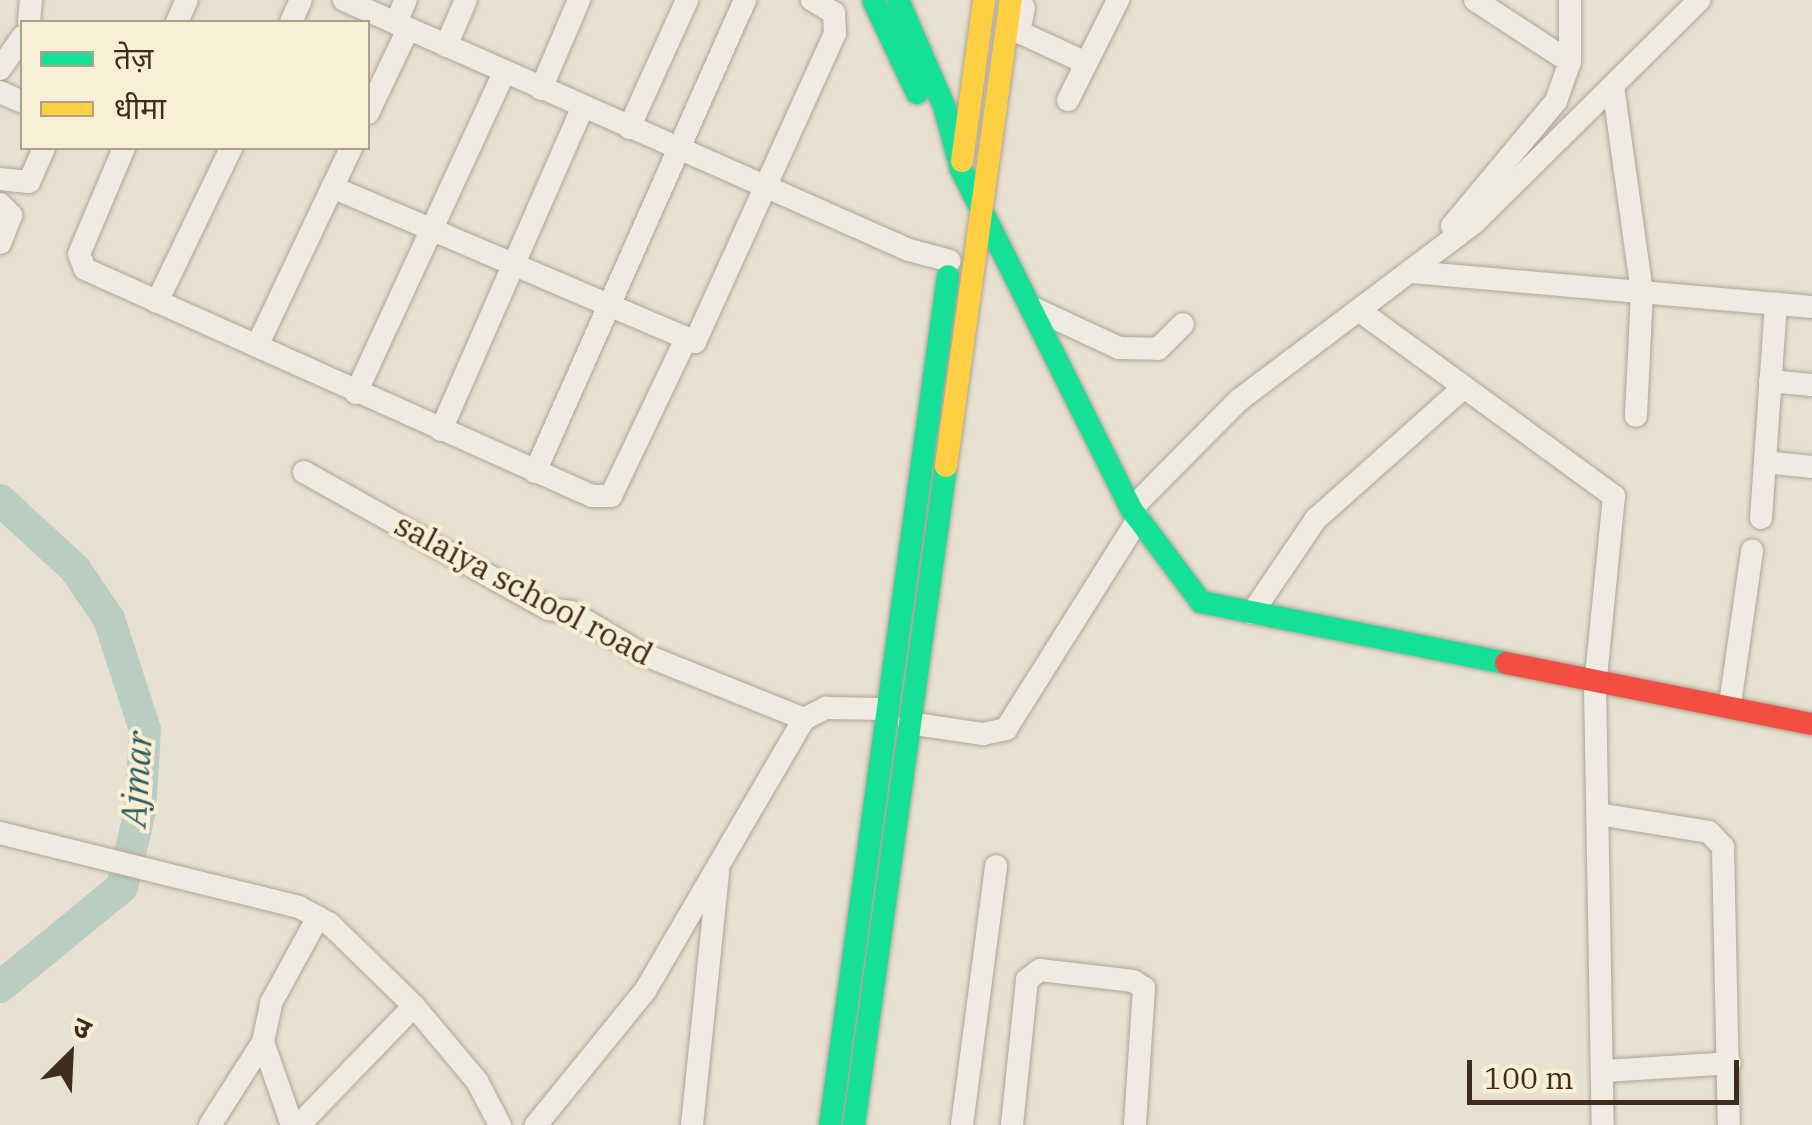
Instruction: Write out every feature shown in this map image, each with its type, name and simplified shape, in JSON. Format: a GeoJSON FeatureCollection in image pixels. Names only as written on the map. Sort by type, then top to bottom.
{"type":"FeatureCollection","features":[{"type":"Feature","properties":{"kind":"street"},"geometry":{"type":"LineString","coordinates":[[344,0],[909,250],[950,261]]}},
{"type":"Feature","properties":{"kind":"street"},"geometry":{"type":"LineString","coordinates":[[370,108],[402,26],[406,0]]}},
{"type":"Feature","properties":{"kind":"street"},"geometry":{"type":"LineString","coordinates":[[446,46],[466,0]]}},
{"type":"Feature","properties":{"kind":"street"},"geometry":{"type":"LineString","coordinates":[[541,89],[579,0]]}},
{"type":"Feature","properties":{"kind":"street"},"geometry":{"type":"LineString","coordinates":[[629,128],[687,0]]}},
{"type":"Feature","properties":{"kind":"street"},"geometry":{"type":"LineString","coordinates":[[535,472],[604,305],[745,0]]}},
{"type":"Feature","properties":{"kind":"street"},"geometry":{"type":"LineString","coordinates":[[332,187],[695,342],[835,33],[834,14],[812,0]]}},
{"type":"Feature","properties":{"kind":"street"},"geometry":{"type":"LineString","coordinates":[[872,0],[929,119],[948,141],[1135,513],[1202,602],[1595,685],[1730,704],[1812,724]]}},
{"type":"Feature","properties":{"kind":"street"},"geometry":{"type":"LineString","coordinates":[[898,0],[944,106],[948,141]]}},
{"type":"Feature","properties":{"kind":"street"},"geometry":{"type":"LineString","coordinates":[[830,1125],[884,708],[984,0]]}},
{"type":"Feature","properties":{"kind":"street"},"geometry":{"type":"LineString","coordinates":[[854,1125],[979,203],[1011,0]]}},
{"type":"Feature","properties":{"kind":"street"},"geometry":{"type":"LineString","coordinates":[[1025,0],[1020,32],[1086,64]]}},
{"type":"Feature","properties":{"kind":"street"},"geometry":{"type":"LineString","coordinates":[[1068,100],[1118,0]]}},
{"type":"Feature","properties":{"kind":"street"},"geometry":{"type":"LineString","coordinates":[[1476,0],[1570,62]]}},
{"type":"Feature","properties":{"kind":"street"},"geometry":{"type":"LineString","coordinates":[[1446,233],[1556,100],[1570,62],[1570,0]]}},
{"type":"Feature","properties":{"kind":"street"},"geometry":{"type":"LineString","coordinates":[[909,723],[983,734],[1006,729],[1135,513],[1239,400],[1474,223],[1699,0]]}},
{"type":"Feature","properties":{"kind":"street"},"geometry":{"type":"LineString","coordinates":[[0,69],[20,40]]}},
{"type":"Feature","properties":{"kind":"street"},"geometry":{"type":"LineString","coordinates":[[356,393],[504,72]]}},
{"type":"Feature","properties":{"kind":"street"},"geometry":{"type":"LineString","coordinates":[[1612,86],[1642,292],[1636,416]]}},
{"type":"Feature","properties":{"kind":"street"},"geometry":{"type":"LineString","coordinates":[[441,430],[510,265],[583,107]]}},
{"type":"Feature","properties":{"kind":"street"},"geometry":{"type":"LineString","coordinates":[[0,179],[28,182],[43,150]]}},
{"type":"Feature","properties":{"kind":"street"},"geometry":{"type":"LineString","coordinates":[[123,150],[78,262],[356,393],[592,496],[611,496],[686,339]]}},
{"type":"Feature","properties":{"kind":"street"},"geometry":{"type":"LineString","coordinates":[[157,302],[231,150]]}},
{"type":"Feature","properties":{"kind":"street"},"geometry":{"type":"LineString","coordinates":[[257,346],[350,150]]}},
{"type":"Feature","properties":{"kind":"street"},"geometry":{"type":"LineString","coordinates":[[0,204],[11,215],[0,243]]}},
{"type":"Feature","properties":{"kind":"street"},"geometry":{"type":"LineString","coordinates":[[1411,272],[1812,307]]}},
{"type":"Feature","properties":{"kind":"street"},"geometry":{"type":"LineString","coordinates":[[1761,518],[1776,304]]}},
{"type":"Feature","properties":{"kind":"street"},"geometry":{"type":"LineString","coordinates":[[1033,308],[1120,348],[1158,349],[1183,324]]}},
{"type":"Feature","properties":{"kind":"street"},"geometry":{"type":"LineString","coordinates":[[1360,312],[1614,496],[1595,685],[1603,1125]]}},
{"type":"Feature","properties":{"kind":"street"},"geometry":{"type":"LineString","coordinates":[[1770,380],[1812,386]]}},
{"type":"Feature","properties":{"kind":"street"},"geometry":{"type":"LineString","coordinates":[[1252,612],[1316,519],[1464,387]]}},
{"type":"Feature","properties":{"kind":"street"},"geometry":{"type":"LineString","coordinates":[[1764,462],[1812,468]]}},
{"type":"Feature","properties":{"kind":"street","name":"salaiya school road"},"geometry":{"type":"LineString","coordinates":[[304,472],[548,608],[571,612],[640,653],[804,719]]}},
{"type":"Feature","properties":{"kind":"street"},"geometry":{"type":"LineString","coordinates":[[1730,704],[1752,551]]}},
{"type":"Feature","properties":{"kind":"street"},"geometry":{"type":"LineString","coordinates":[[536,1125],[646,991],[804,719],[826,708],[884,708]]}},
{"type":"Feature","properties":{"kind":"street"},"geometry":{"type":"LineString","coordinates":[[880,749],[906,753]]}},
{"type":"Feature","properties":{"kind":"street"},"geometry":{"type":"LineString","coordinates":[[1598,814],[1718,838],[1730,1125]]}},
{"type":"Feature","properties":{"kind":"street"},"geometry":{"type":"LineString","coordinates":[[0,833],[308,912],[414,1006],[477,1080],[500,1125]]}},
{"type":"Feature","properties":{"kind":"street"},"geometry":{"type":"LineString","coordinates":[[692,1125],[719,864]]}},
{"type":"Feature","properties":{"kind":"street"},"geometry":{"type":"LineString","coordinates":[[962,1125],[996,866]]}},
{"type":"Feature","properties":{"kind":"street"},"geometry":{"type":"LineString","coordinates":[[210,1125],[263,1042],[271,1003],[308,912]]}},
{"type":"Feature","properties":{"kind":"street"},"geometry":{"type":"LineString","coordinates":[[1012,1125],[1026,980],[1040,970],[1134,980],[1144,988],[1136,1125]]}},
{"type":"Feature","properties":{"kind":"street"},"geometry":{"type":"LineString","coordinates":[[263,1042],[295,1125],[414,1006]]}},
{"type":"Feature","properties":{"kind":"street"},"geometry":{"type":"LineString","coordinates":[[1604,1071],[1730,1064]]}},
{"type":"Feature","properties":{"kind":"waterway","name":"Ajmar"},"geometry":{"type":"LineString","coordinates":[[0,500],[75,569],[109,619],[145,730],[140,811],[122,887],[0,987]]}},
{"type":"Feature","properties":{"kind":"traffic: fast"},"geometry":{"type":"LineString","coordinates":[[873,0],[917,93]]}},
{"type":"Feature","properties":{"kind":"traffic: fast"},"geometry":{"type":"LineString","coordinates":[[898,0],[944,106],[961,169],[1131,509],[1201,602],[1506,663]]}},
{"type":"Feature","properties":{"kind":"traffic: fast"},"geometry":{"type":"LineString","coordinates":[[830,1125],[948,276]]}},
{"type":"Feature","properties":{"kind":"traffic: fast"},"geometry":{"type":"LineString","coordinates":[[854,1125],[946,466]]}},
{"type":"Feature","properties":{"kind":"traffic: slow"},"geometry":{"type":"LineString","coordinates":[[962,161],[984,0]]}},
{"type":"Feature","properties":{"kind":"traffic: slow"},"geometry":{"type":"LineString","coordinates":[[946,466],[1011,0]]}},
{"type":"Feature","properties":{"kind":"traffic: jam"},"geometry":{"type":"LineString","coordinates":[[1506,663],[1812,724]]}}]}
